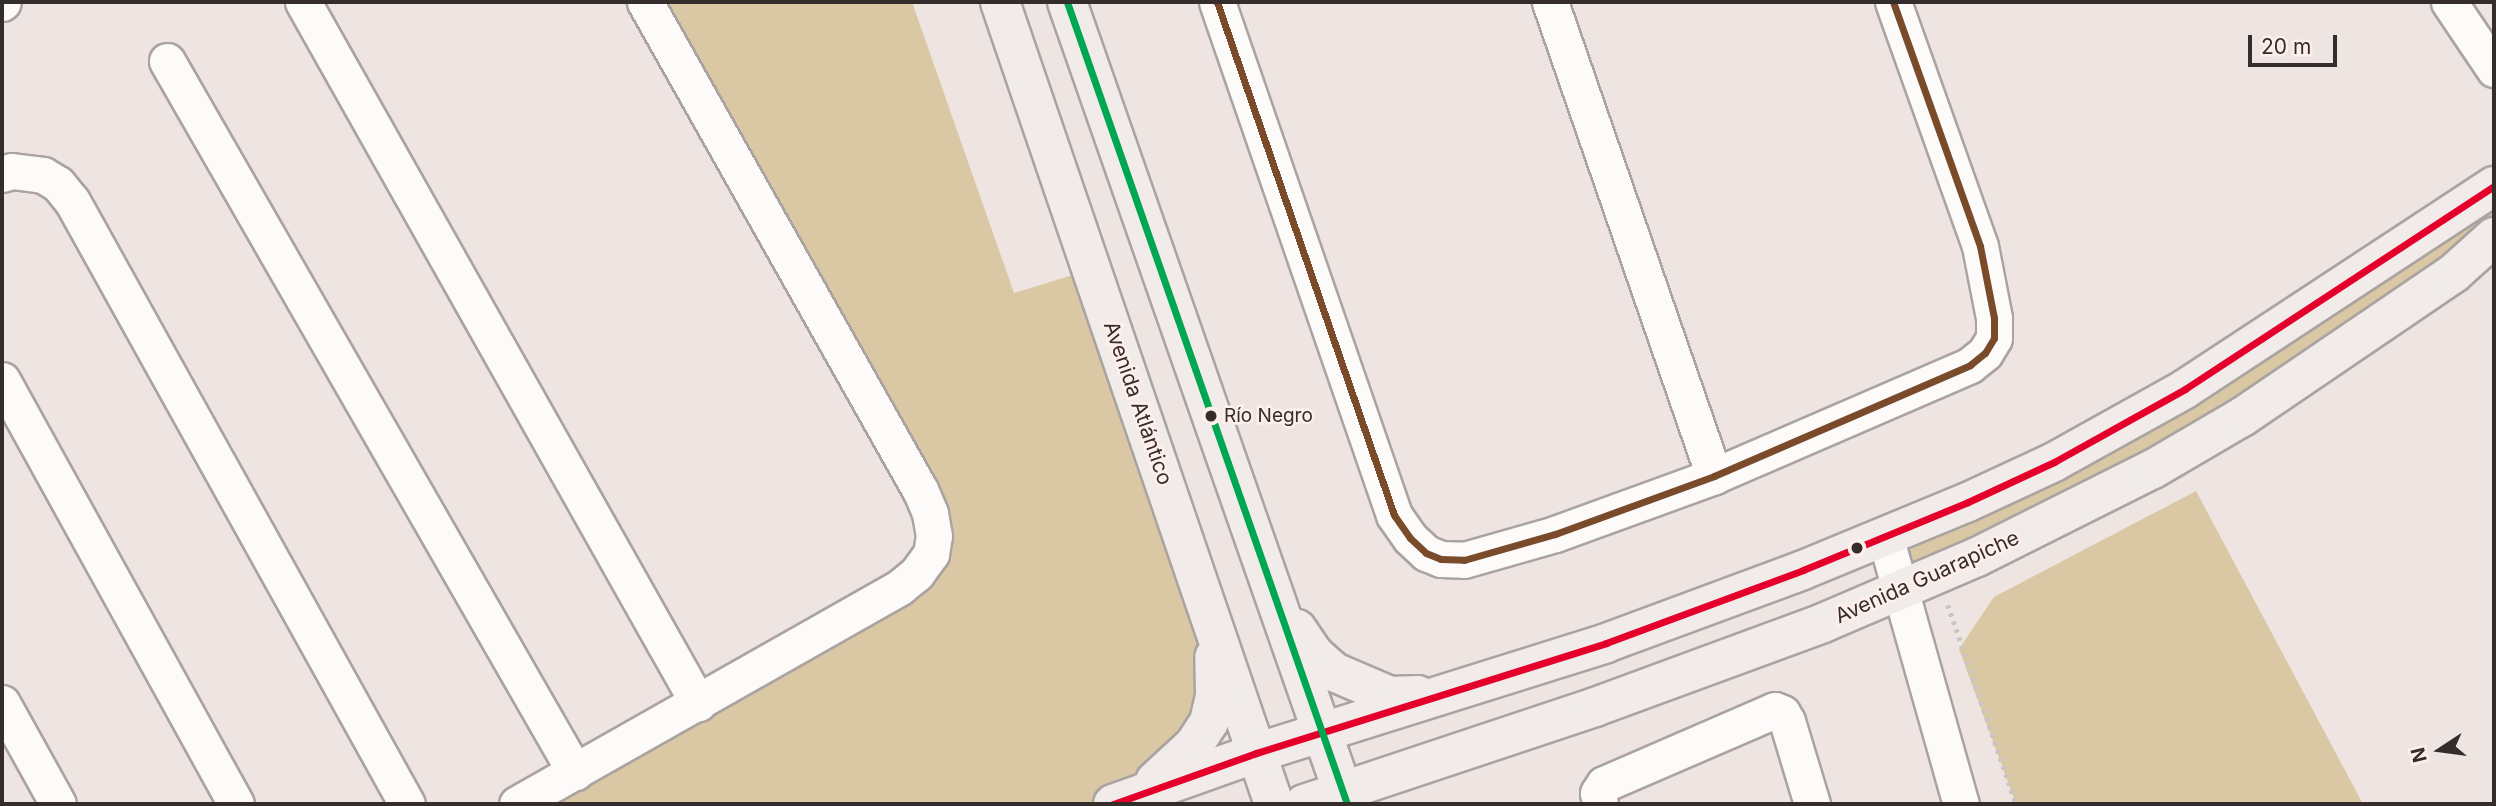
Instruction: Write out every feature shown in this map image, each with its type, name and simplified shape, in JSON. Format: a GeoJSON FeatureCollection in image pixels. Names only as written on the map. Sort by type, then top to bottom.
{"type":"FeatureCollection","features":[{"type":"Feature","properties":{"kind":"street"},"geometry":{"type":"LineString","coordinates":[[303,2],[698,703]]}},
{"type":"Feature","properties":{"kind":"street"},"geometry":{"type":"LineString","coordinates":[[517,804],[900,587],[917,573],[931,554],[934,536],[930,513],[920,490],[645,2]]}},
{"type":"Feature","properties":{"kind":"street","name":"Avenida Atlántico"},"geometry":{"type":"LineString","coordinates":[[1000,2],[1274,804]]}},
{"type":"Feature","properties":{"kind":"street"},"geometry":{"type":"LineString","coordinates":[[1067,2],[1345,798]]}},
{"type":"Feature","properties":{"kind":"street"},"geometry":{"type":"LineString","coordinates":[[1217,2],[1394,515],[1410,538],[1426,553],[1441,559],[1464,560],[1485,556],[1714,476],[1970,365],[1985,353],[1994,338],[1990,285],[1980,246],[1893,2]]}},
{"type":"Feature","properties":{"kind":"street"},"geometry":{"type":"LineString","coordinates":[[1550,2],[1714,476]]}},
{"type":"Feature","properties":{"kind":"street"},"geometry":{"type":"LineString","coordinates":[[2449,2],[2494,69]]}},
{"type":"Feature","properties":{"kind":"street"},"geometry":{"type":"LineString","coordinates":[[167,61],[575,772]]}},
{"type":"Feature","properties":{"kind":"street"},"geometry":{"type":"LineString","coordinates":[[2,174],[12,171],[43,175],[58,184],[72,201],[407,804]]}},
{"type":"Feature","properties":{"kind":"street"},"geometry":{"type":"LineString","coordinates":[[1118,802],[1323,731],[1606,643],[1885,536],[1980,496],[2119,428],[2245,351],[2494,186]]}},
{"type":"Feature","properties":{"kind":"street","name":"Avenida Guarapiche"},"geometry":{"type":"LineString","coordinates":[[1304,804],[1345,798],[1438,760],[1608,702],[1823,623],[1938,574],[2068,513],[2242,417],[2454,273],[2494,237]]}},
{"type":"Feature","properties":{"kind":"street"},"geometry":{"type":"LineString","coordinates":[[2,380],[236,804]]}},
{"type":"Feature","properties":{"kind":"street"},"geometry":{"type":"LineString","coordinates":[[1885,536],[1961,804]]}},
{"type":"Feature","properties":{"kind":"street"},"geometry":{"type":"LineString","coordinates":[[1272,584],[1314,654],[1334,672],[1390,696],[1441,695]]}},
{"type":"Feature","properties":{"kind":"street"},"geometry":{"type":"LineString","coordinates":[[1118,802],[1174,767],[1194,745],[1209,722],[1215,696],[1208,610]]}},
{"type":"Feature","properties":{"kind":"street"},"geometry":{"type":"LineString","coordinates":[[2,703],[58,804]]}},
{"type":"Feature","properties":{"kind":"street"},"geometry":{"type":"LineString","coordinates":[[1600,804],[1598,793],[1604,784],[1775,710],[1782,713],[1787,721],[1812,804]]}},
{"type":"Feature","properties":{"kind":"street"},"geometry":{"type":"LineString","coordinates":[[1393,804],[1401,792],[1438,760]]}},
{"type":"Feature","properties":{"kind":"path"},"geometry":{"type":"LineString","coordinates":[[1938,574],[2016,804]]}},
{"type":"Feature","properties":{"kind":"shaded area"},"geometry":{"type":"Polygon","coordinates":[[[645,2],[912,2],[1014,293],[1092,269],[1215,696],[1113,804],[517,804],[868,607],[934,536],[645,2]]]}},
{"type":"Feature","properties":{"kind":"shaded area"},"geometry":{"type":"Polygon","coordinates":[[[2494,186],[2494,237],[2335,355],[1901,590],[1885,536],[1968,502],[2494,186]]]}},
{"type":"Feature","properties":{"kind":"shaded area"},"geometry":{"type":"Polygon","coordinates":[[[2196,491],[2363,804],[2016,804],[1959,649],[1994,597],[2196,491]]]}},
{"type":"Feature","properties":{"kind":"transit line"},"geometry":{"type":"LineString","coordinates":[[1067,2],[1347,804]]}},
{"type":"Feature","properties":{"kind":"transit line"},"geometry":{"type":"LineString","coordinates":[[1217,2],[1394,515],[1410,538],[1426,553],[1441,559],[1464,560],[1555,534],[1714,476],[1970,365],[1985,353],[1994,338],[1994,318],[1980,246],[1893,2]]}},
{"type":"Feature","properties":{"kind":"transit line"},"geometry":{"type":"LineString","coordinates":[[1113,804],[1256,753],[1606,643],[1803,570],[1968,502],[2054,462],[2185,389],[2494,186]]}},
{"type":"Feature","properties":{"kind":"place","name":"Río Negro"},"geometry":{"type":"Point","coordinates":[1211,416]}}]}
